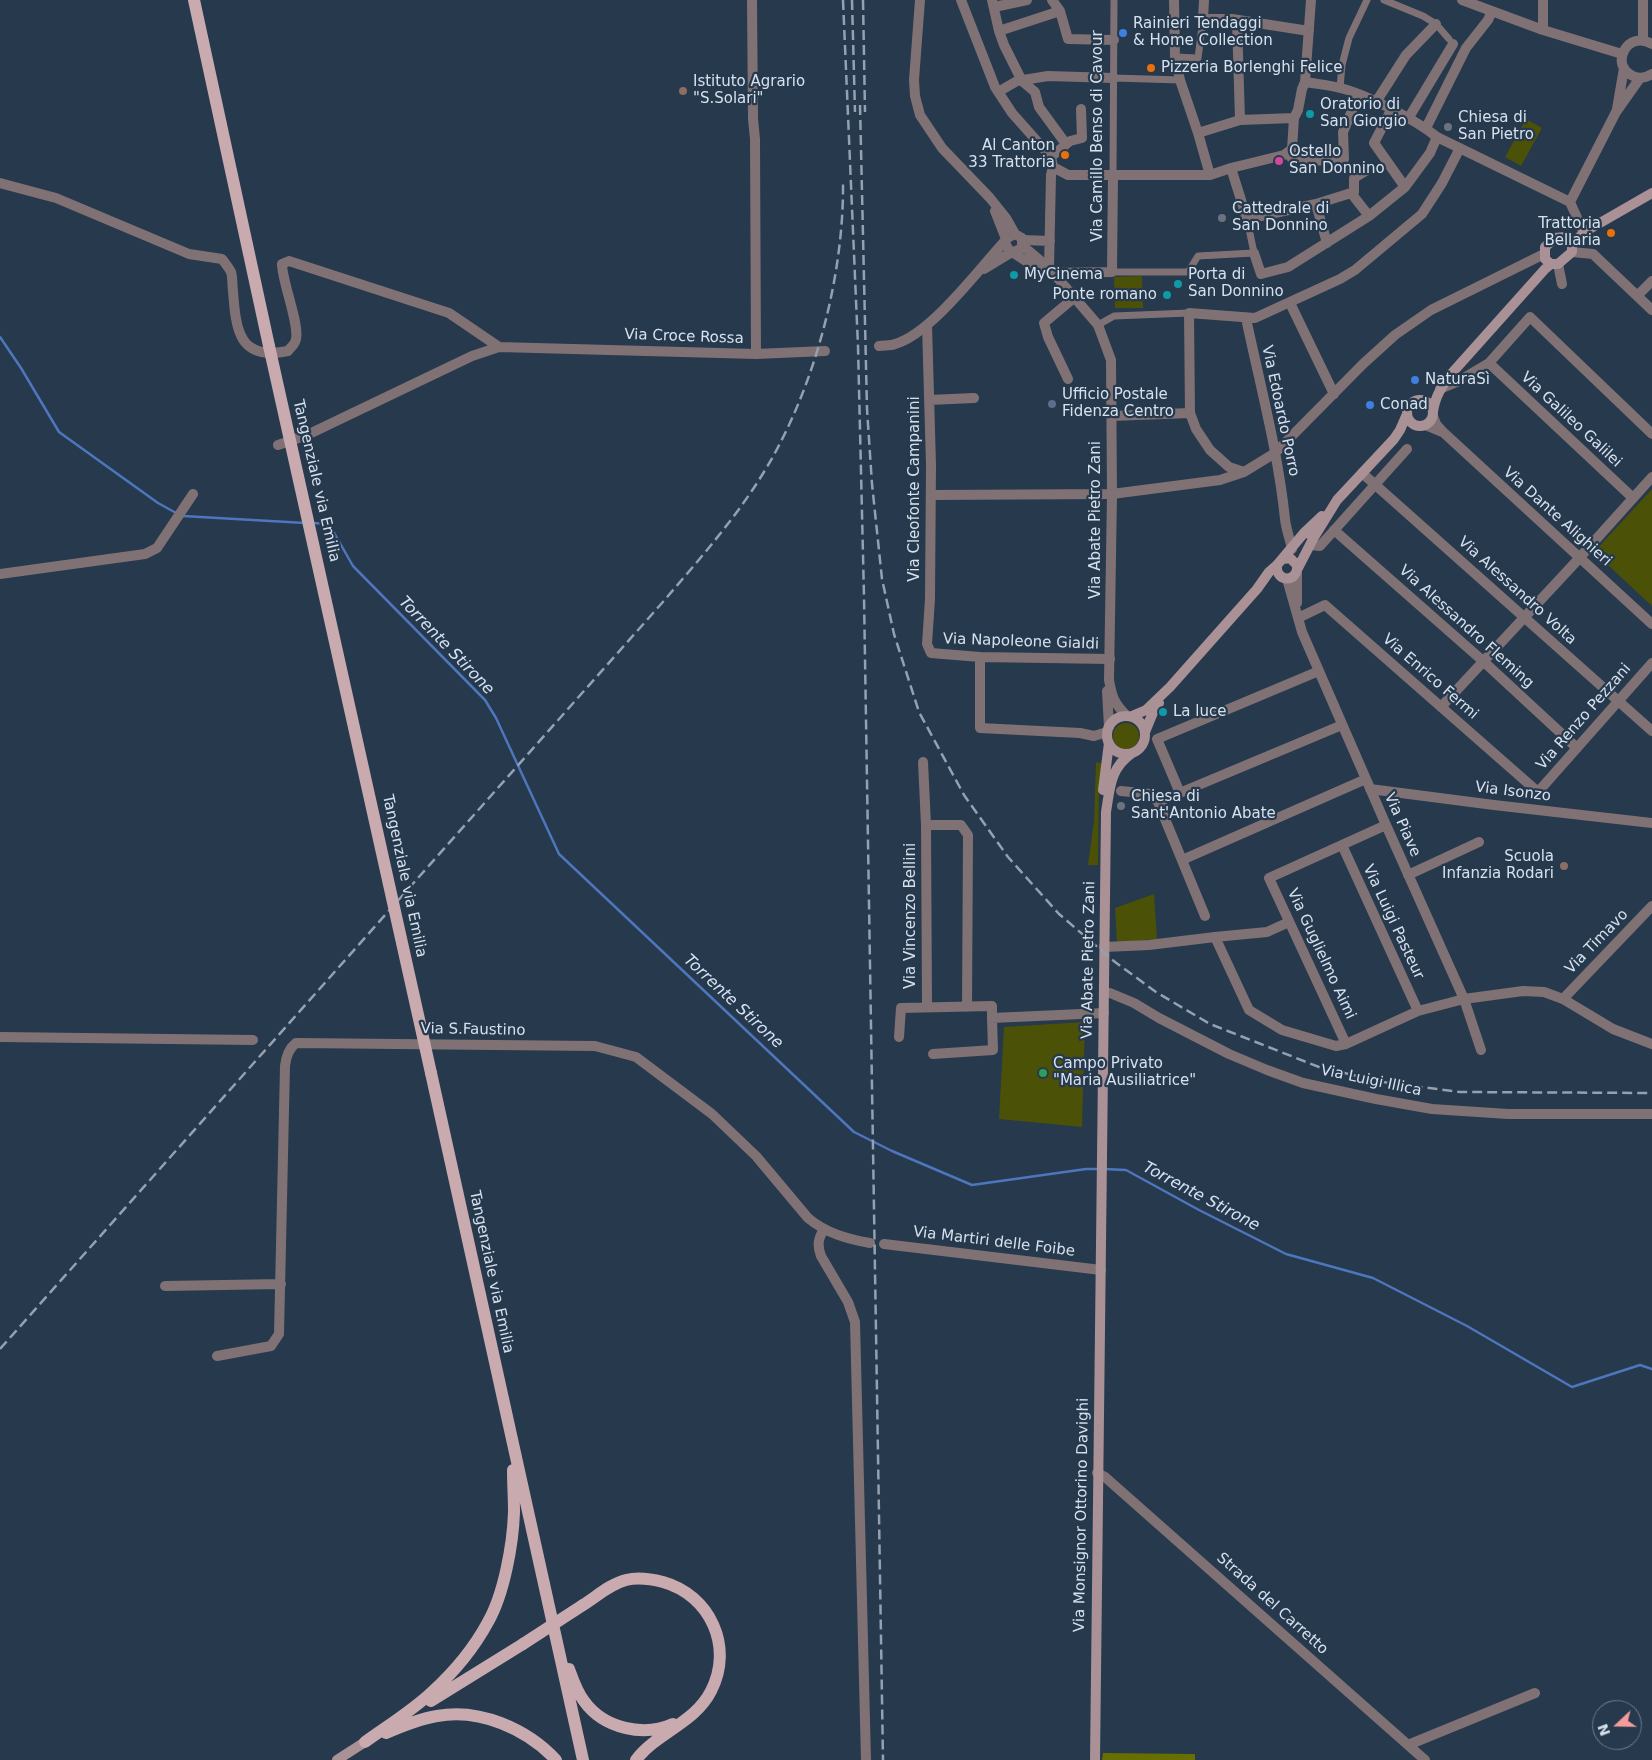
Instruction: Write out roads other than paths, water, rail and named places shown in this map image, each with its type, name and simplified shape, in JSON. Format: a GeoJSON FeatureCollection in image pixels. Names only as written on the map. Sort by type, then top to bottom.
{"type":"FeatureCollection","features":[{"type":"Feature","properties":{"kind":"main road","name":"Tangenziale via Emilia"},"geometry":{"type":"LineString","coordinates":[[194,0],[583,1760]]}},
{"type":"Feature","properties":{"kind":"main road"},"geometry":{"type":"LineString","coordinates":[[1394,439],[1409,430],[1424,426],[1430,422],[1434,403],[1440,389],[1548,262],[1582,232],[1652,193]]}},
{"type":"Feature","properties":{"kind":"main road"},"geometry":{"type":"LineString","coordinates":[[1548,262],[1545,247],[1555,238],[1570,244]]}},
{"type":"Feature","properties":{"kind":"main road"},"geometry":{"type":"LineString","coordinates":[[1257,589],[1273,580],[1293,577],[1309,539],[1331,508],[1394,439],[1400,430],[1410,404],[1440,389]]}},
{"type":"Feature","properties":{"kind":"main road"},"geometry":{"type":"LineString","coordinates":[[1420,399],[1428,402],[1433,414]]}},
{"type":"Feature","properties":{"kind":"main road"},"geometry":{"type":"LineString","coordinates":[[1407,414],[1411,423],[1424,426]]}},
{"type":"Feature","properties":{"kind":"main road"},"geometry":{"type":"LineString","coordinates":[[1170,687],[1154,710],[1141,747],[1132,753],[1119,752],[1109,744],[1108,730],[1116,718],[1146,710],[1170,687],[1257,589],[1269,572],[1292,549],[1309,539]]}},
{"type":"Feature","properties":{"kind":"main road"},"geometry":{"type":"LineString","coordinates":[[1280,562],[1293,559],[1296,562],[1297,570]]}},
{"type":"Feature","properties":{"kind":"main road"},"geometry":{"type":"LineString","coordinates":[[1280,562],[1277,571],[1285,578]]}},
{"type":"Feature","properties":{"kind":"main road"},"geometry":{"type":"LineString","coordinates":[[1129,716],[1140,722],[1145,732]]}},
{"type":"Feature","properties":{"kind":"main road","name":"Via Abate Pietro Zani"},"geometry":{"type":"LineString","coordinates":[[1106,812],[1103,793],[1109,744]]}},
{"type":"Feature","properties":{"kind":"main road","name":"Via Abate Pietro Zani"},"geometry":{"type":"LineString","coordinates":[[1101,1239],[1106,812],[1111,780],[1122,760],[1132,753]]}},
{"type":"Feature","properties":{"kind":"main road","name":"Via Monsignor Ottorino Davighi"},"geometry":{"type":"LineString","coordinates":[[1095,1760],[1101,1239]]}},
{"type":"Feature","properties":{"kind":"main road"},"geometry":{"type":"LineString","coordinates":[[365,1742],[430,1694],[472,1648],[489,1621],[499,1596],[511,1543],[514,1512],[512,1440]]}},
{"type":"Feature","properties":{"kind":"main road"},"geometry":{"type":"LineString","coordinates":[[337,1760],[604,1591],[625,1580],[650,1578],[676,1586],[694,1597],[706,1612],[716,1632],[720,1653],[718,1672],[712,1691],[702,1706],[654,1742],[636,1760]]}},
{"type":"Feature","properties":{"kind":"main road"},"geometry":{"type":"LineString","coordinates":[[556,1640],[584,1702],[594,1712],[611,1722],[630,1729],[650,1731],[666,1727],[687,1718]]}},
{"type":"Feature","properties":{"kind":"main road"},"geometry":{"type":"LineString","coordinates":[[365,1742],[414,1721],[438,1716],[459,1715],[480,1717],[501,1723],[523,1734],[544,1748],[556,1760]]}},
{"type":"Feature","properties":{"kind":"street","name":"Via Croce Rossa"},"geometry":{"type":"LineString","coordinates":[[278,445],[307,436],[472,356],[499,347],[756,354],[752,0]]}},
{"type":"Feature","properties":{"kind":"street"},"geometry":{"type":"LineString","coordinates":[[920,0],[914,80],[915,96],[920,115],[942,148],[990,198],[1006,218],[1019,251],[1013,252],[975,275]]}},
{"type":"Feature","properties":{"kind":"street"},"geometry":{"type":"LineString","coordinates":[[961,0],[998,92],[1012,114],[1052,162],[1068,175],[1210,175],[1284,155],[1292,150],[1294,118],[1305,82],[1310,0]]}},
{"type":"Feature","properties":{"kind":"street"},"geometry":{"type":"LineString","coordinates":[[1027,0],[993,4],[999,31],[1022,80],[1035,92],[1039,107],[1066,144]]}},
{"type":"Feature","properties":{"kind":"street"},"geometry":{"type":"LineString","coordinates":[[1052,0],[1060,11],[1068,39],[1114,40]]}},
{"type":"Feature","properties":{"kind":"street","name":"Via Camillo Benso di Cavour"},"geometry":{"type":"LineString","coordinates":[[1112,272],[1114,0]]}},
{"type":"Feature","properties":{"kind":"street"},"geometry":{"type":"LineString","coordinates":[[1174,0],[1175,57],[1180,80],[1210,175]]}},
{"type":"Feature","properties":{"kind":"street"},"geometry":{"type":"LineString","coordinates":[[1175,57],[1198,58],[1204,0]]}},
{"type":"Feature","properties":{"kind":"street"},"geometry":{"type":"LineString","coordinates":[[1340,88],[1342,65],[1349,38],[1367,0]]}},
{"type":"Feature","properties":{"kind":"street"},"geometry":{"type":"LineString","coordinates":[[1384,0],[1423,16],[1436,24],[1451,41],[1466,48]]}},
{"type":"Feature","properties":{"kind":"street"},"geometry":{"type":"LineString","coordinates":[[1462,0],[1543,30],[1622,54]]}},
{"type":"Feature","properties":{"kind":"street"},"geometry":{"type":"LineString","coordinates":[[1543,0],[1543,30]]}},
{"type":"Feature","properties":{"kind":"street"},"geometry":{"type":"LineString","coordinates":[[1616,112],[1624,68],[1622,54],[1630,43],[1648,42],[1643,0]]}},
{"type":"Feature","properties":{"kind":"street"},"geometry":{"type":"LineString","coordinates":[[999,31],[1060,11]]}},
{"type":"Feature","properties":{"kind":"street"},"geometry":{"type":"LineString","coordinates":[[1426,128],[1466,48],[1492,12]]}},
{"type":"Feature","properties":{"kind":"street"},"geometry":{"type":"LineString","coordinates":[[1203,19],[1237,20],[1309,31]]}},
{"type":"Feature","properties":{"kind":"street"},"geometry":{"type":"LineString","coordinates":[[1237,20],[1240,120]]}},
{"type":"Feature","properties":{"kind":"street"},"geometry":{"type":"LineString","coordinates":[[1376,102],[1406,55],[1436,24]]}},
{"type":"Feature","properties":{"kind":"street"},"geometry":{"type":"LineString","coordinates":[[1408,119],[1451,41]]}},
{"type":"Feature","properties":{"kind":"street"},"geometry":{"type":"LineString","coordinates":[[1624,68],[1631,75],[1640,78]]}},
{"type":"Feature","properties":{"kind":"street"},"geometry":{"type":"LineString","coordinates":[[1570,202],[1616,112],[1640,78],[1652,74]]}},
{"type":"Feature","properties":{"kind":"street"},"geometry":{"type":"LineString","coordinates":[[998,92],[1022,80],[1048,76],[1180,80]]}},
{"type":"Feature","properties":{"kind":"street"},"geometry":{"type":"LineString","coordinates":[[1305,82],[1340,88],[1359,94],[1426,128],[1437,137],[1570,202],[1582,232]]}},
{"type":"Feature","properties":{"kind":"street"},"geometry":{"type":"LineString","coordinates":[[1288,152],[1294,162],[1344,158],[1343,132],[1359,94]]}},
{"type":"Feature","properties":{"kind":"street"},"geometry":{"type":"LineString","coordinates":[[1051,271],[1052,162],[1066,144],[1082,138],[1081,109]]}},
{"type":"Feature","properties":{"kind":"street"},"geometry":{"type":"LineString","coordinates":[[1391,110],[1374,143],[1405,187]]}},
{"type":"Feature","properties":{"kind":"street"},"geometry":{"type":"LineString","coordinates":[[1198,133],[1240,120],[1294,118]]}},
{"type":"Feature","properties":{"kind":"street"},"geometry":{"type":"LineString","coordinates":[[1231,168],[1260,274],[1288,267],[1369,216],[1405,187],[1430,153],[1437,137]]}},
{"type":"Feature","properties":{"kind":"street"},"geometry":{"type":"LineString","coordinates":[[1014,240],[1051,271],[1098,325],[1114,316],[1189,314],[1254,318],[1340,280],[1355,270],[1422,214],[1442,183],[1460,148]]}},
{"type":"Feature","properties":{"kind":"street"},"geometry":{"type":"LineString","coordinates":[[1246,219],[1316,204],[1354,192],[1354,178],[1369,169]]}},
{"type":"Feature","properties":{"kind":"street"},"geometry":{"type":"LineString","coordinates":[[0,183],[56,198],[189,254],[222,259],[231,272],[235,320],[244,343],[257,352],[272,354],[288,351],[296,340],[296,324],[282,275],[282,264],[289,261],[449,313],[499,347]]}},
{"type":"Feature","properties":{"kind":"street"},"geometry":{"type":"LineString","coordinates":[[1351,193],[1369,216]]}},
{"type":"Feature","properties":{"kind":"street"},"geometry":{"type":"LineString","coordinates":[[1316,204],[1327,243]]}},
{"type":"Feature","properties":{"kind":"street"},"geometry":{"type":"LineString","coordinates":[[879,346],[895,344],[927,325],[975,275],[1014,240],[1050,241]]}},
{"type":"Feature","properties":{"kind":"street"},"geometry":{"type":"LineString","coordinates":[[1570,244],[1593,254],[1652,310]]}},
{"type":"Feature","properties":{"kind":"street"},"geometry":{"type":"LineString","coordinates":[[1013,252],[1029,263],[1051,271],[1112,272],[1188,272],[1198,256],[1254,253]]}},
{"type":"Feature","properties":{"kind":"street"},"geometry":{"type":"LineString","coordinates":[[931,495],[1112,494],[1220,480],[1244,472],[1275,453],[1363,364],[1395,335],[1431,310],[1548,262],[1562,284]]}},
{"type":"Feature","properties":{"kind":"street"},"geometry":{"type":"LineString","coordinates":[[1637,296],[1652,281]]}},
{"type":"Feature","properties":{"kind":"street"},"geometry":{"type":"LineString","coordinates":[[1068,379],[1048,337],[1044,323],[1074,297]]}},
{"type":"Feature","properties":{"kind":"street"},"geometry":{"type":"LineString","coordinates":[[1290,303],[1334,394]]}},
{"type":"Feature","properties":{"kind":"street"},"geometry":{"type":"LineString","coordinates":[[1189,314],[1190,413],[1196,429],[1210,450],[1229,466],[1244,472]]}},
{"type":"Feature","properties":{"kind":"street"},"geometry":{"type":"LineString","coordinates":[[1440,389],[1457,382],[1489,362],[1530,317],[1652,434]]}},
{"type":"Feature","properties":{"kind":"street","name":"Via Edoardo Porro"},"geometry":{"type":"LineString","coordinates":[[1246,318],[1275,453],[1285,520],[1292,549]]}},
{"type":"Feature","properties":{"kind":"street","name":"Via Cleofonte Campanini"},"geometry":{"type":"LineString","coordinates":[[927,325],[931,495],[930,599],[927,644],[930,653]]}},
{"type":"Feature","properties":{"kind":"street","name":"Via Abate Pietro Zani"},"geometry":{"type":"LineString","coordinates":[[1098,325],[1111,360],[1110,659],[1109,680],[1106,692],[1108,730]]}},
{"type":"Feature","properties":{"kind":"street"},"geometry":{"type":"LineString","coordinates":[[756,354],[825,351]]}},
{"type":"Feature","properties":{"kind":"street","name":"Via Galileo Galilei"},"geometry":{"type":"LineString","coordinates":[[1489,362],[1633,498]]}},
{"type":"Feature","properties":{"kind":"street"},"geometry":{"type":"LineString","coordinates":[[930,400],[974,398]]}},
{"type":"Feature","properties":{"kind":"street"},"geometry":{"type":"LineString","coordinates":[[1111,416],[1190,413]]}},
{"type":"Feature","properties":{"kind":"street","name":"Via Dante Alighieri"},"geometry":{"type":"LineString","coordinates":[[1433,414],[1436,424],[1443,432],[1652,624]]}},
{"type":"Feature","properties":{"kind":"street","name":"Via Dante Alighieri"},"geometry":{"type":"LineString","coordinates":[[1424,426],[1443,432]]}},
{"type":"Feature","properties":{"kind":"street"},"geometry":{"type":"LineString","coordinates":[[1309,539],[1320,546],[1407,449]]}},
{"type":"Feature","properties":{"kind":"street","name":"Via Alessandro Volta"},"geometry":{"type":"LineString","coordinates":[[1362,473],[1652,731]]}},
{"type":"Feature","properties":{"kind":"street"},"geometry":{"type":"LineString","coordinates":[[1440,707],[1580,558],[1652,477]]}},
{"type":"Feature","properties":{"kind":"street"},"geometry":{"type":"LineString","coordinates":[[0,574],[145,554],[157,548],[193,494]]}},
{"type":"Feature","properties":{"kind":"street","name":"Via Edoardo Porro"},"geometry":{"type":"LineString","coordinates":[[1285,510],[1293,531],[1309,539]]}},
{"type":"Feature","properties":{"kind":"street","name":"Via Alessandro Fleming"},"geometry":{"type":"LineString","coordinates":[[1334,530],[1484,661],[1577,748]]}},
{"type":"Feature","properties":{"kind":"street","name":"Via Piave"},"geometry":{"type":"LineString","coordinates":[[1297,570],[1298,615]]}},
{"type":"Feature","properties":{"kind":"street","name":"Via Piave"},"geometry":{"type":"LineString","coordinates":[[1285,578],[1319,671],[1464,999],[1481,1050]]}},
{"type":"Feature","properties":{"kind":"street","name":"Via Enrico Fermi"},"geometry":{"type":"LineString","coordinates":[[1298,615],[1325,604],[1538,792]]}},
{"type":"Feature","properties":{"kind":"street","name":"Via Napoleone Gialdi"},"geometry":{"type":"LineString","coordinates":[[930,653],[980,657],[1110,659]]}},
{"type":"Feature","properties":{"kind":"street"},"geometry":{"type":"LineString","coordinates":[[980,657],[980,728],[1080,733],[1094,736],[1108,730]]}},
{"type":"Feature","properties":{"kind":"street","name":"Via Renzo Pezzani"},"geometry":{"type":"LineString","coordinates":[[1538,792],[1652,663]]}},
{"type":"Feature","properties":{"kind":"street"},"geometry":{"type":"LineString","coordinates":[[1180,793],[1157,739],[1319,671]]}},
{"type":"Feature","properties":{"kind":"street","name":"Via Abate Pietro Zani"},"geometry":{"type":"LineString","coordinates":[[1109,680],[1116,706],[1129,716]]}},
{"type":"Feature","properties":{"kind":"street"},"geometry":{"type":"LineString","coordinates":[[1158,802],[1342,724]]}},
{"type":"Feature","properties":{"kind":"street","name":"Via Vincenzo Bellini"},"geometry":{"type":"LineString","coordinates":[[923,762],[926,825],[927,1006]]}},
{"type":"Feature","properties":{"kind":"street"},"geometry":{"type":"LineString","coordinates":[[1182,860],[1368,784]]}},
{"type":"Feature","properties":{"kind":"street","name":"Via Isonzo"},"geometry":{"type":"LineString","coordinates":[[1368,784],[1494,805],[1652,823]]}},
{"type":"Feature","properties":{"kind":"street"},"geometry":{"type":"LineString","coordinates":[[1121,791],[1151,794],[1158,802],[1205,916]]}},
{"type":"Feature","properties":{"kind":"street"},"geometry":{"type":"LineString","coordinates":[[926,825],[961,825],[968,835],[967,1006]]}},
{"type":"Feature","properties":{"kind":"street"},"geometry":{"type":"LineString","coordinates":[[1342,845],[1386,825]]}},
{"type":"Feature","properties":{"kind":"street"},"geometry":{"type":"LineString","coordinates":[[1408,875],[1479,842]]}},
{"type":"Feature","properties":{"kind":"street","name":"Via Guglielmo Aimi"},"geometry":{"type":"LineString","coordinates":[[1342,845],[1269,878],[1346,1044]]}},
{"type":"Feature","properties":{"kind":"street","name":"Via Luigi Pasteur"},"geometry":{"type":"LineString","coordinates":[[1342,845],[1418,1011]]}},
{"type":"Feature","properties":{"kind":"street","name":"Via Timavo"},"geometry":{"type":"LineString","coordinates":[[1563,999],[1652,906]]}},
{"type":"Feature","properties":{"kind":"street"},"geometry":{"type":"LineString","coordinates":[[1104,946],[1149,945],[1267,932],[1289,922]]}},
{"type":"Feature","properties":{"kind":"street"},"geometry":{"type":"LineString","coordinates":[[1215,937],[1249,1010],[1282,1030],[1336,1046],[1346,1044],[1418,1011],[1464,999],[1523,991],[1544,992],[1563,999],[1614,1029],[1652,1044]]}},
{"type":"Feature","properties":{"kind":"street","name":"Via Luigi Illica"},"geometry":{"type":"LineString","coordinates":[[1104,993],[1110,993],[1134,1003],[1158,1018],[1229,1054],[1303,1083],[1432,1109],[1508,1114],[1652,1114]]}},
{"type":"Feature","properties":{"kind":"street"},"geometry":{"type":"LineString","coordinates":[[899,1037],[901,1008],[992,1006],[993,1050],[933,1054]]}},
{"type":"Feature","properties":{"kind":"street"},"geometry":{"type":"LineString","coordinates":[[992,1018],[1104,1013]]}},
{"type":"Feature","properties":{"kind":"street"},"geometry":{"type":"LineString","coordinates":[[0,1037],[253,1040]]}},
{"type":"Feature","properties":{"kind":"street","name":"Via S.Faustino"},"geometry":{"type":"LineString","coordinates":[[217,1356],[272,1346],[279,1334],[285,1066],[289,1050],[296,1043],[595,1046],[636,1057],[712,1114],[731,1131],[756,1156],[808,1218],[824,1229]]}},
{"type":"Feature","properties":{"kind":"street"},"geometry":{"type":"LineString","coordinates":[[866,1760],[855,1322],[848,1302],[820,1256],[817,1242],[824,1229],[846,1239],[870,1243]]}},
{"type":"Feature","properties":{"kind":"street","name":"Via Martiri delle Foibe"},"geometry":{"type":"LineString","coordinates":[[884,1244],[1100,1270]]}},
{"type":"Feature","properties":{"kind":"street"},"geometry":{"type":"LineString","coordinates":[[166,1286],[280,1284]]}},
{"type":"Feature","properties":{"kind":"street","name":"Strada del Carretto"},"geometry":{"type":"LineString","coordinates":[[1098,1473],[1182,1543],[1425,1760]]}},
{"type":"Feature","properties":{"kind":"street"},"geometry":{"type":"LineString","coordinates":[[1408,1745],[1535,1693]]}},
{"type":"Feature","properties":{"kind":"waterway","name":"Torrente Stirone"},"geometry":{"type":"LineString","coordinates":[[0,337],[59,432],[158,503],[178,514]]}},
{"type":"Feature","properties":{"kind":"waterway","name":"Torrente Stirone"},"geometry":{"type":"LineString","coordinates":[[183,516],[305,523]]}},
{"type":"Feature","properties":{"kind":"waterway","name":"Torrente Stirone"},"geometry":{"type":"LineString","coordinates":[[313,523],[329,524],[353,566],[485,700],[496,718],[559,854],[854,1132],[892,1151],[972,1185],[1086,1169],[1099,1169]]}},
{"type":"Feature","properties":{"kind":"waterway","name":"Torrente Stirone"},"geometry":{"type":"LineString","coordinates":[[1104,1169],[1126,1170],[1286,1254],[1373,1278],[1467,1326],[1572,1387],[1640,1365],[1652,1369]]}},
{"type":"Feature","properties":{"kind":"railway"},"geometry":{"type":"LineString","coordinates":[[843,0],[858,346],[864,597],[883,1760]]}},
{"type":"Feature","properties":{"kind":"railway"},"geometry":{"type":"LineString","coordinates":[[852,0],[855,112]]}},
{"type":"Feature","properties":{"kind":"railway"},"geometry":{"type":"LineString","coordinates":[[863,0],[865,112]]}},
{"type":"Feature","properties":{"kind":"railway"},"geometry":{"type":"LineString","coordinates":[[860,105],[867,409],[872,484],[882,579],[894,634],[919,712],[964,795],[1008,857],[1059,914],[1115,962],[1156,992],[1210,1024],[1319,1067],[1382,1082],[1460,1092],[1652,1093]]}},
{"type":"Feature","properties":{"kind":"railway"},"geometry":{"type":"LineString","coordinates":[[0,1349],[662,603],[738,511],[776,451],[791,421],[816,355],[826,321],[839,251],[843,182]]}},
{"type":"Feature","properties":{"kind":"place","name":"Rainieri Tendaggi & Home Collection"},"geometry":{"type":"Point","coordinates":[1123,33]}},
{"type":"Feature","properties":{"kind":"place","name":"Pizzeria Borlenghi Felice"},"geometry":{"type":"Point","coordinates":[1151,68]}},
{"type":"Feature","properties":{"kind":"place","name":"Istituto Agrario \"S.Solari\""},"geometry":{"type":"Point","coordinates":[683,91]}},
{"type":"Feature","properties":{"kind":"place","name":"Oratorio di San Giorgio"},"geometry":{"type":"Point","coordinates":[1310,114]}},
{"type":"Feature","properties":{"kind":"place","name":"Chiesa di San Pietro"},"geometry":{"type":"Point","coordinates":[1448,127]}},
{"type":"Feature","properties":{"kind":"place","name":"Al Canton 33 Trattoria"},"geometry":{"type":"Point","coordinates":[1065,155]}},
{"type":"Feature","properties":{"kind":"place","name":"Ostello San Donnino"},"geometry":{"type":"Point","coordinates":[1279,161]}},
{"type":"Feature","properties":{"kind":"place","name":"Cattedrale di San Donnino"},"geometry":{"type":"Point","coordinates":[1222,218]}},
{"type":"Feature","properties":{"kind":"place","name":"Trattoria Bellaria"},"geometry":{"type":"Point","coordinates":[1611,233]}},
{"type":"Feature","properties":{"kind":"place","name":"MyCinema"},"geometry":{"type":"Point","coordinates":[1014,275]}},
{"type":"Feature","properties":{"kind":"place","name":"Porta di San Donnino"},"geometry":{"type":"Point","coordinates":[1178,284]}},
{"type":"Feature","properties":{"kind":"place","name":"Ponte romano"},"geometry":{"type":"Point","coordinates":[1167,295]}},
{"type":"Feature","properties":{"kind":"place","name":"NaturaSì"},"geometry":{"type":"Point","coordinates":[1415,380]}},
{"type":"Feature","properties":{"kind":"place","name":"Ufficio Postale Fidenza Centro"},"geometry":{"type":"Point","coordinates":[1052,404]}},
{"type":"Feature","properties":{"kind":"place","name":"Conad"},"geometry":{"type":"Point","coordinates":[1370,405]}},
{"type":"Feature","properties":{"kind":"place","name":"La luce"},"geometry":{"type":"Point","coordinates":[1163,712]}},
{"type":"Feature","properties":{"kind":"place","name":"Chiesa di Sant'Antonio Abate"},"geometry":{"type":"Point","coordinates":[1121,806]}},
{"type":"Feature","properties":{"kind":"place","name":"Scuola Infanzia Rodari"},"geometry":{"type":"Point","coordinates":[1564,866]}},
{"type":"Feature","properties":{"kind":"place","name":"Campo Privato \"Maria Ausiliatrice\""},"geometry":{"type":"Point","coordinates":[1043,1073]}}]}
